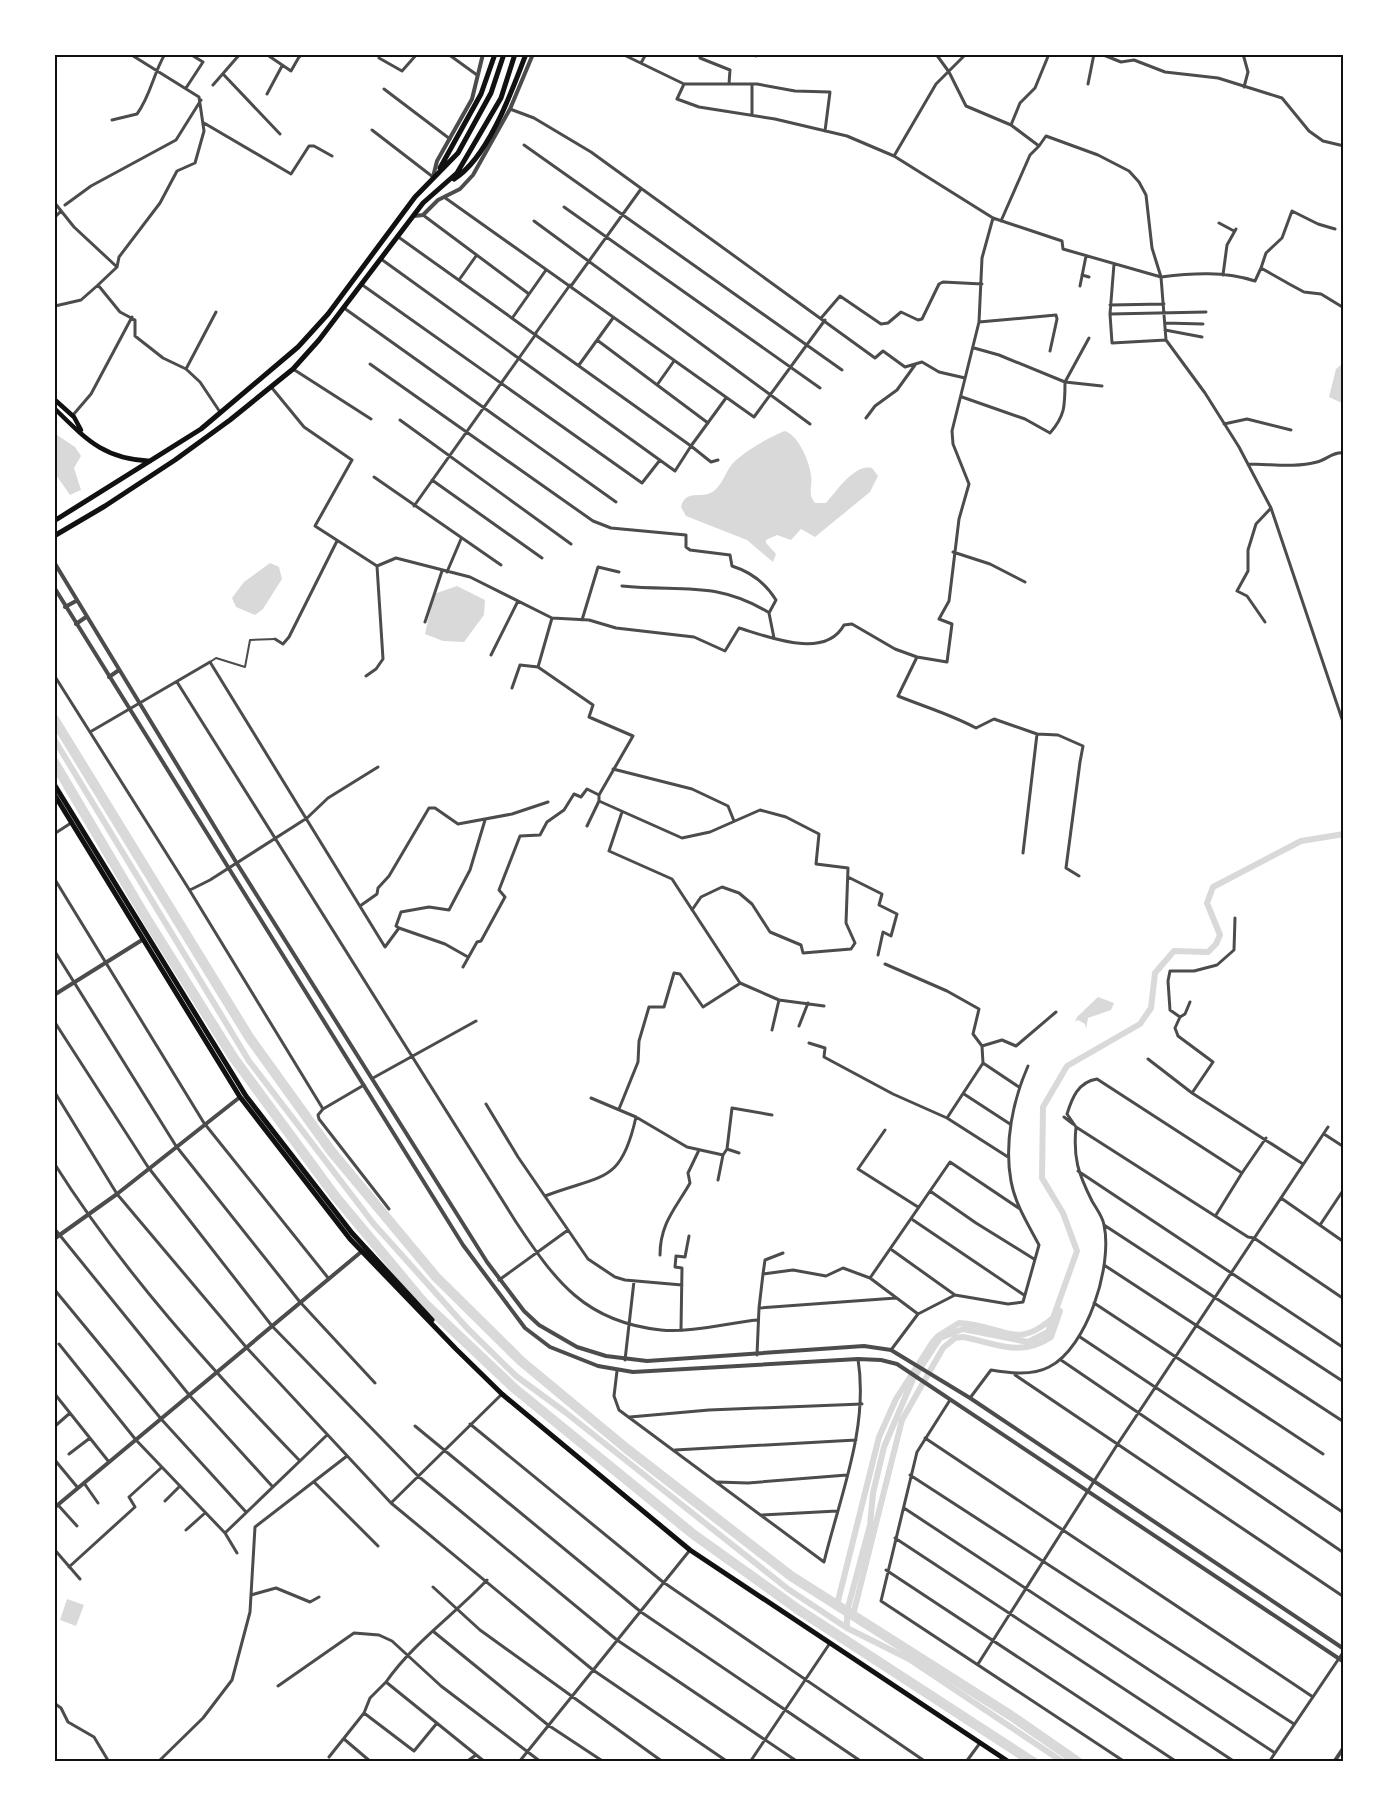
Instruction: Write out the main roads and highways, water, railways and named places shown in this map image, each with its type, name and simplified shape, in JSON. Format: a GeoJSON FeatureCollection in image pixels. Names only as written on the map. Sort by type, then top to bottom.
{"type":"FeatureCollection","features":[{"type":"Feature","properties":{"kind":"main road"},"geometry":{"type":"LineString","coordinates":[[440,169],[481,94],[495,54]]}},
{"type":"Feature","properties":{"kind":"main road"},"geometry":{"type":"LineString","coordinates":[[54,522],[153,461],[221,414],[285,360],[317,327],[433,177],[453,159],[495,86],[504,54]]}},
{"type":"Feature","properties":{"kind":"main road"},"geometry":{"type":"LineString","coordinates":[[451,181],[501,98],[515,54]]}},
{"type":"Feature","properties":{"kind":"main road"},"geometry":{"type":"LineString","coordinates":[[54,536],[165,467],[272,388],[293,369],[344,308],[412,216],[429,198],[470,167],[502,110],[526,54]]}},
{"type":"Feature","properties":{"kind":"main road"},"geometry":{"type":"LineString","coordinates":[[54,399],[72,416],[85,436]]}},
{"type":"Feature","properties":{"kind":"main road"},"geometry":{"type":"LineString","coordinates":[[54,408],[95,446],[114,456],[153,461]]}},
{"type":"Feature","properties":{"kind":"main road"},"geometry":{"type":"LineString","coordinates":[[54,784],[246,1096],[352,1233],[456,1348]]}},
{"type":"Feature","properties":{"kind":"main road"},"geometry":{"type":"LineString","coordinates":[[54,794],[240,1097],[361,1252],[502,1394],[648,1518],[690,1550],[831,1641],[1009,1762]]}},
{"type":"Feature","properties":{"kind":"waterway"},"geometry":{"type":"LineString","coordinates":[[54,719],[249,1037],[331,1151],[436,1277],[521,1361],[627,1449],[791,1576],[1010,1715],[1078,1762]]}},
{"type":"Feature","properties":{"kind":"waterway"},"geometry":{"type":"LineString","coordinates":[[54,739],[249,1061],[373,1223],[467,1328],[516,1376],[565,1412],[788,1589],[847,1628],[909,1659],[1063,1762]]}},
{"type":"Feature","properties":{"kind":"waterway"},"geometry":{"type":"LineString","coordinates":[[54,762],[148,921],[233,1057],[335,1196],[424,1303],[514,1388],[693,1534],[799,1610],[1033,1762]]}},
{"type":"Feature","properties":{"kind":"waterway"},"geometry":{"type":"LineString","coordinates":[[847,1628],[847,1611],[870,1525],[873,1493],[884,1447],[913,1379],[940,1338],[963,1329],[1028,1342],[1048,1332],[1077,1251],[1063,1213],[1042,1178],[1043,1107],[1067,1066],[1140,1024],[1151,1008],[1155,973],[1174,951],[1208,952],[1216,944],[1220,935],[1207,903],[1213,887],[1301,841],[1344,834]]}},
{"type":"Feature","properties":{"kind":"waterway"},"geometry":{"type":"LineString","coordinates":[[1060,1311],[1051,1337],[1029,1347],[1008,1347],[963,1337],[955,1338],[943,1348],[902,1420],[853,1615],[837,1605],[879,1437],[896,1399],[932,1343],[938,1336],[959,1323],[1022,1334],[1045,1324],[1060,1311]]}}]}
